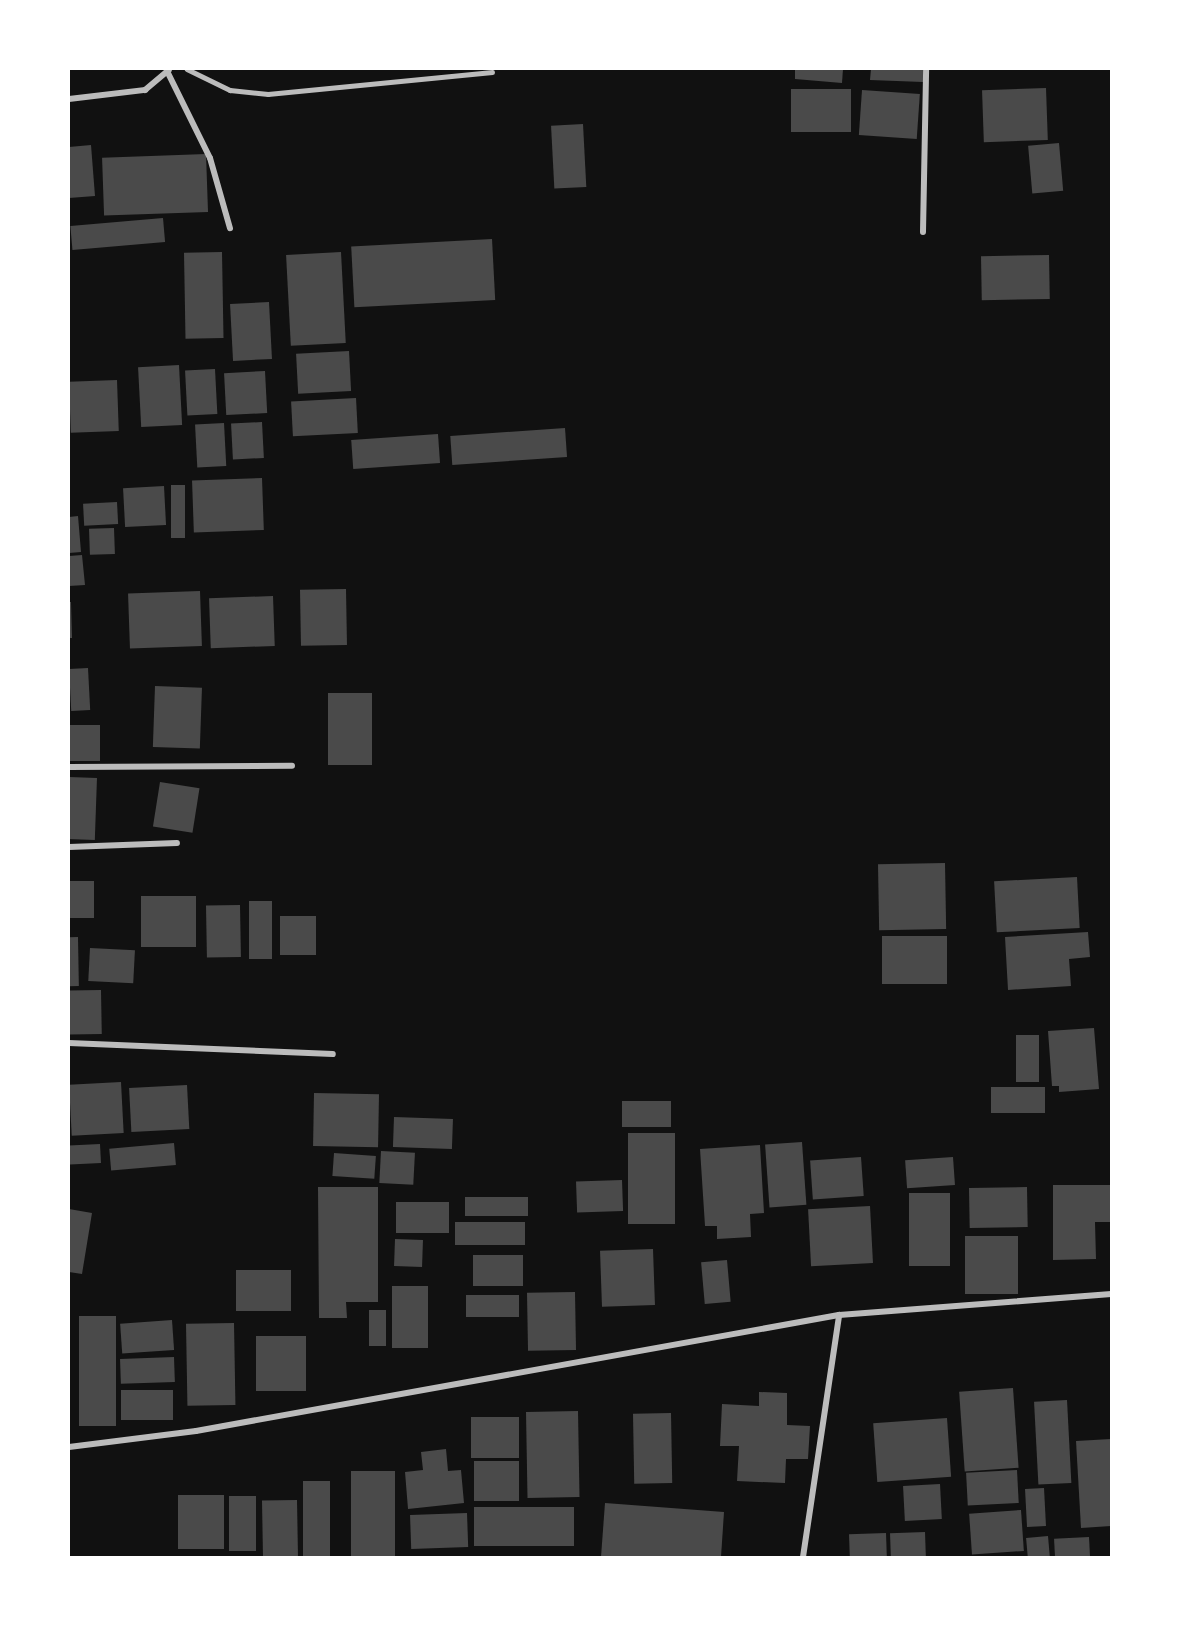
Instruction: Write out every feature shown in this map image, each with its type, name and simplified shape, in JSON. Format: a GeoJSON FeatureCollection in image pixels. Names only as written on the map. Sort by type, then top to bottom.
{"type":"FeatureCollection","features":[{"type":"Feature","properties":{"kind":"street"},"geometry":{"type":"LineString","coordinates":[[923,232],[926,69]]}},
{"type":"Feature","properties":{"kind":"street"},"geometry":{"type":"LineString","coordinates":[[69,99],[145,90],[168,70],[210,158],[230,228]]}},
{"type":"Feature","properties":{"kind":"street"},"geometry":{"type":"LineString","coordinates":[[69,767],[292,766]]}},
{"type":"Feature","properties":{"kind":"street"},"geometry":{"type":"LineString","coordinates":[[69,847],[177,843]]}},
{"type":"Feature","properties":{"kind":"street"},"geometry":{"type":"LineString","coordinates":[[69,1043],[333,1054]]}},
{"type":"Feature","properties":{"kind":"street"},"geometry":{"type":"LineString","coordinates":[[69,1447],[208,1429],[839,1316],[1111,1294]]}},
{"type":"Feature","properties":{"kind":"street"},"geometry":{"type":"LineString","coordinates":[[803,1557],[839,1316]]}},
{"type":"Feature","properties":{"kind":"lane"},"geometry":{"type":"LineString","coordinates":[[187,69],[230,90],[268,94],[492,72]]}},
{"type":"Feature","properties":{"kind":"building"},"geometry":{"type":"Polygon","coordinates":[[[795,69],[843,69],[842,83],[795,79],[795,69]]]}},
{"type":"Feature","properties":{"kind":"building"},"geometry":{"type":"Polygon","coordinates":[[[871,69],[923,69],[923,82],[870,80],[871,69]]]}},
{"type":"Feature","properties":{"kind":"building"},"geometry":{"type":"Polygon","coordinates":[[[1046,88],[1048,140],[984,142],[982,90],[1046,88]]]}},
{"type":"Feature","properties":{"kind":"building"},"geometry":{"type":"Polygon","coordinates":[[[791,89],[851,89],[851,132],[791,132],[791,89]]]}},
{"type":"Feature","properties":{"kind":"building"},"geometry":{"type":"Polygon","coordinates":[[[862,90],[920,94],[917,139],[859,135],[862,90]]]}},
{"type":"Feature","properties":{"kind":"building"},"geometry":{"type":"Polygon","coordinates":[[[583,124],[586,187],[554,189],[551,126],[583,124]]]}},
{"type":"Feature","properties":{"kind":"building"},"geometry":{"type":"Polygon","coordinates":[[[1059,143],[1063,191],[1032,194],[1028,146],[1059,143]]]}},
{"type":"Feature","properties":{"kind":"building"},"geometry":{"type":"Polygon","coordinates":[[[91,145],[95,196],[69,198],[69,147],[91,145]]]}},
{"type":"Feature","properties":{"kind":"building"},"geometry":{"type":"Polygon","coordinates":[[[206,154],[208,212],[104,216],[102,158],[206,154]]]}},
{"type":"Feature","properties":{"kind":"building"},"geometry":{"type":"Polygon","coordinates":[[[163,218],[165,242],[72,250],[70,226],[163,218]]]}},
{"type":"Feature","properties":{"kind":"building"},"geometry":{"type":"Polygon","coordinates":[[[492,239],[495,300],[354,307],[351,246],[492,239]]]}},
{"type":"Feature","properties":{"kind":"building"},"geometry":{"type":"Polygon","coordinates":[[[222,252],[224,338],[186,339],[184,253],[222,252]]]}},
{"type":"Feature","properties":{"kind":"building"},"geometry":{"type":"Polygon","coordinates":[[[341,252],[346,343],[291,346],[286,255],[341,252]]]}},
{"type":"Feature","properties":{"kind":"building"},"geometry":{"type":"Polygon","coordinates":[[[1049,255],[1050,299],[982,300],[981,256],[1049,255]]]}},
{"type":"Feature","properties":{"kind":"building"},"geometry":{"type":"Polygon","coordinates":[[[269,302],[272,359],[233,361],[230,304],[269,302]]]}},
{"type":"Feature","properties":{"kind":"building"},"geometry":{"type":"Polygon","coordinates":[[[349,351],[351,391],[298,394],[296,354],[349,351]]]}},
{"type":"Feature","properties":{"kind":"building"},"geometry":{"type":"Polygon","coordinates":[[[179,365],[182,425],[141,427],[138,367],[179,365]]]}},
{"type":"Feature","properties":{"kind":"building"},"geometry":{"type":"Polygon","coordinates":[[[215,369],[217,414],[187,416],[185,371],[215,369]]]}},
{"type":"Feature","properties":{"kind":"building"},"geometry":{"type":"Polygon","coordinates":[[[265,371],[267,413],[226,415],[224,373],[265,371]]]}},
{"type":"Feature","properties":{"kind":"building"},"geometry":{"type":"Polygon","coordinates":[[[117,380],[119,431],[71,433],[69,382],[117,380]]]}},
{"type":"Feature","properties":{"kind":"building"},"geometry":{"type":"Polygon","coordinates":[[[356,398],[358,433],[293,436],[291,401],[356,398]]]}},
{"type":"Feature","properties":{"kind":"building"},"geometry":{"type":"Polygon","coordinates":[[[262,422],[264,458],[233,460],[231,424],[262,422]]]}},
{"type":"Feature","properties":{"kind":"building"},"geometry":{"type":"Polygon","coordinates":[[[224,423],[226,466],[197,467],[195,425],[224,423]]]}},
{"type":"Feature","properties":{"kind":"building"},"geometry":{"type":"Polygon","coordinates":[[[565,428],[567,457],[452,465],[450,436],[565,428]]]}},
{"type":"Feature","properties":{"kind":"building"},"geometry":{"type":"Polygon","coordinates":[[[438,434],[440,463],[353,469],[351,440],[438,434]]]}},
{"type":"Feature","properties":{"kind":"building"},"geometry":{"type":"Polygon","coordinates":[[[262,478],[264,530],[194,532],[192,480],[262,478]]]}},
{"type":"Feature","properties":{"kind":"building"},"geometry":{"type":"Polygon","coordinates":[[[171,485],[185,485],[185,538],[171,538],[171,485]]]}},
{"type":"Feature","properties":{"kind":"building"},"geometry":{"type":"Polygon","coordinates":[[[164,486],[166,525],[125,527],[123,488],[164,486]]]}},
{"type":"Feature","properties":{"kind":"building"},"geometry":{"type":"Polygon","coordinates":[[[117,502],[118,524],[84,526],[83,504],[117,502]]]}},
{"type":"Feature","properties":{"kind":"building"},"geometry":{"type":"Polygon","coordinates":[[[78,516],[81,552],[69,553],[69,517],[78,516]]]}},
{"type":"Feature","properties":{"kind":"building"},"geometry":{"type":"Polygon","coordinates":[[[114,528],[115,554],[90,555],[89,529],[114,528]]]}},
{"type":"Feature","properties":{"kind":"building"},"geometry":{"type":"Polygon","coordinates":[[[82,555],[85,585],[69,586],[69,556],[82,555]]]}},
{"type":"Feature","properties":{"kind":"building"},"geometry":{"type":"Polygon","coordinates":[[[346,589],[347,645],[301,646],[300,590],[346,589]]]}},
{"type":"Feature","properties":{"kind":"building"},"geometry":{"type":"Polygon","coordinates":[[[200,591],[202,646],[130,648],[128,594],[200,591]]]}},
{"type":"Feature","properties":{"kind":"building"},"geometry":{"type":"Polygon","coordinates":[[[273,596],[275,646],[211,648],[209,598],[273,596]]]}},
{"type":"Feature","properties":{"kind":"building"},"geometry":{"type":"Polygon","coordinates":[[[69,602],[71,602],[72,638],[69,638],[69,602]]]}},
{"type":"Feature","properties":{"kind":"building"},"geometry":{"type":"Polygon","coordinates":[[[88,668],[90,710],[71,711],[69,669],[88,668]]]}},
{"type":"Feature","properties":{"kind":"building"},"geometry":{"type":"Polygon","coordinates":[[[155,686],[202,688],[200,749],[153,747],[155,686]]]}},
{"type":"Feature","properties":{"kind":"building"},"geometry":{"type":"Polygon","coordinates":[[[328,693],[372,693],[372,765],[328,765],[328,693]]]}},
{"type":"Feature","properties":{"kind":"building"},"geometry":{"type":"Polygon","coordinates":[[[69,725],[100,725],[100,761],[69,761],[69,725]]]}},
{"type":"Feature","properties":{"kind":"building"},"geometry":{"type":"Polygon","coordinates":[[[69,777],[97,778],[95,840],[69,839],[69,777]]]}},
{"type":"Feature","properties":{"kind":"building"},"geometry":{"type":"Polygon","coordinates":[[[160,782],[200,788],[192,833],[153,826],[160,782]]]}},
{"type":"Feature","properties":{"kind":"building"},"geometry":{"type":"Polygon","coordinates":[[[945,863],[946,929],[879,930],[878,864],[945,863]]]}},
{"type":"Feature","properties":{"kind":"building"},"geometry":{"type":"Polygon","coordinates":[[[1077,877],[1080,928],[997,932],[994,881],[1077,877]]]}},
{"type":"Feature","properties":{"kind":"building"},"geometry":{"type":"Polygon","coordinates":[[[69,881],[94,881],[94,918],[69,918],[69,881]]]}},
{"type":"Feature","properties":{"kind":"building"},"geometry":{"type":"Polygon","coordinates":[[[141,896],[196,896],[196,947],[141,947],[141,896]]]}},
{"type":"Feature","properties":{"kind":"building"},"geometry":{"type":"Polygon","coordinates":[[[249,901],[272,901],[272,959],[249,959],[249,901]]]}},
{"type":"Feature","properties":{"kind":"building"},"geometry":{"type":"Polygon","coordinates":[[[240,905],[241,957],[207,958],[206,906],[240,905]]]}},
{"type":"Feature","properties":{"kind":"building"},"geometry":{"type":"Polygon","coordinates":[[[280,916],[316,916],[316,955],[280,955],[280,916]]]}},
{"type":"Feature","properties":{"kind":"building"},"geometry":{"type":"Polygon","coordinates":[[[1088,932],[1090,957],[1069,959],[1071,986],[1008,990],[1005,937],[1088,932]]]}},
{"type":"Feature","properties":{"kind":"building"},"geometry":{"type":"Polygon","coordinates":[[[882,936],[947,936],[947,984],[882,984],[882,936]]]}},
{"type":"Feature","properties":{"kind":"building"},"geometry":{"type":"Polygon","coordinates":[[[69,937],[78,937],[79,986],[70,986],[69,937]]]}},
{"type":"Feature","properties":{"kind":"building"},"geometry":{"type":"Polygon","coordinates":[[[90,948],[135,950],[133,983],[88,981],[90,948]]]}},
{"type":"Feature","properties":{"kind":"building"},"geometry":{"type":"Polygon","coordinates":[[[101,990],[102,1034],[70,1035],[69,991],[101,990]]]}},
{"type":"Feature","properties":{"kind":"building"},"geometry":{"type":"Polygon","coordinates":[[[1094,1028],[1099,1089],[1059,1092],[1059,1086],[1052,1086],[1048,1031],[1094,1028]]]}},
{"type":"Feature","properties":{"kind":"building"},"geometry":{"type":"Polygon","coordinates":[[[1016,1035],[1039,1035],[1039,1082],[1016,1082],[1016,1035]]]}},
{"type":"Feature","properties":{"kind":"building"},"geometry":{"type":"Polygon","coordinates":[[[121,1082],[124,1133],[72,1136],[69,1085],[121,1082]]]}},
{"type":"Feature","properties":{"kind":"building"},"geometry":{"type":"Polygon","coordinates":[[[187,1085],[189,1129],[131,1132],[129,1088],[187,1085]]]}},
{"type":"Feature","properties":{"kind":"building"},"geometry":{"type":"Polygon","coordinates":[[[991,1087],[1045,1087],[1045,1113],[991,1113],[991,1087]]]}},
{"type":"Feature","properties":{"kind":"building"},"geometry":{"type":"Polygon","coordinates":[[[314,1093],[379,1094],[378,1147],[313,1146],[314,1093]]]}},
{"type":"Feature","properties":{"kind":"building"},"geometry":{"type":"Polygon","coordinates":[[[622,1101],[671,1101],[671,1127],[622,1127],[622,1101]]]}},
{"type":"Feature","properties":{"kind":"building"},"geometry":{"type":"Polygon","coordinates":[[[394,1117],[453,1119],[452,1149],[393,1147],[394,1117]]]}},
{"type":"Feature","properties":{"kind":"building"},"geometry":{"type":"Polygon","coordinates":[[[628,1133],[675,1133],[675,1224],[628,1224],[628,1133]]]}},
{"type":"Feature","properties":{"kind":"building"},"geometry":{"type":"Polygon","coordinates":[[[802,1142],[806,1205],[769,1207],[765,1145],[802,1142]]]}},
{"type":"Feature","properties":{"kind":"building"},"geometry":{"type":"Polygon","coordinates":[[[174,1143],[176,1165],[111,1171],[109,1149],[174,1143]]]}},
{"type":"Feature","properties":{"kind":"building"},"geometry":{"type":"Polygon","coordinates":[[[100,1144],[101,1163],[70,1165],[69,1146],[100,1144]]]}},
{"type":"Feature","properties":{"kind":"building"},"geometry":{"type":"Polygon","coordinates":[[[760,1145],[764,1213],[750,1214],[751,1237],[717,1239],[717,1226],[705,1226],[700,1149],[760,1145]]]}},
{"type":"Feature","properties":{"kind":"building"},"geometry":{"type":"Polygon","coordinates":[[[381,1151],[415,1153],[413,1185],[379,1183],[381,1151]]]}},
{"type":"Feature","properties":{"kind":"building"},"geometry":{"type":"Polygon","coordinates":[[[334,1153],[376,1156],[374,1179],[332,1176],[334,1153]]]}},
{"type":"Feature","properties":{"kind":"building"},"geometry":{"type":"Polygon","coordinates":[[[861,1157],[864,1196],[813,1199],[810,1161],[861,1157]]]}},
{"type":"Feature","properties":{"kind":"building"},"geometry":{"type":"Polygon","coordinates":[[[953,1157],[955,1185],[907,1188],[905,1160],[953,1157]]]}},
{"type":"Feature","properties":{"kind":"building"},"geometry":{"type":"Polygon","coordinates":[[[622,1180],[623,1211],[577,1213],[576,1182],[622,1180]]]}},
{"type":"Feature","properties":{"kind":"building"},"geometry":{"type":"Polygon","coordinates":[[[1053,1185],[1111,1185],[1111,1222],[1095,1222],[1096,1259],[1053,1260],[1053,1185]]]}},
{"type":"Feature","properties":{"kind":"building"},"geometry":{"type":"Polygon","coordinates":[[[318,1187],[378,1187],[378,1302],[346,1302],[347,1318],[319,1318],[318,1187]]]}},
{"type":"Feature","properties":{"kind":"building"},"geometry":{"type":"Polygon","coordinates":[[[1027,1187],[1028,1227],[970,1228],[969,1188],[1027,1187]]]}},
{"type":"Feature","properties":{"kind":"building"},"geometry":{"type":"Polygon","coordinates":[[[909,1193],[950,1193],[950,1266],[909,1266],[909,1193]]]}},
{"type":"Feature","properties":{"kind":"building"},"geometry":{"type":"Polygon","coordinates":[[[465,1197],[528,1197],[528,1216],[465,1216],[465,1197]]]}},
{"type":"Feature","properties":{"kind":"building"},"geometry":{"type":"Polygon","coordinates":[[[396,1202],[449,1202],[449,1233],[396,1233],[396,1202]]]}},
{"type":"Feature","properties":{"kind":"building"},"geometry":{"type":"Polygon","coordinates":[[[870,1206],[873,1263],[811,1266],[808,1209],[870,1206]]]}},
{"type":"Feature","properties":{"kind":"building"},"geometry":{"type":"Polygon","coordinates":[[[69,1209],[92,1213],[82,1274],[69,1272],[69,1209]]]}},
{"type":"Feature","properties":{"kind":"building"},"geometry":{"type":"Polygon","coordinates":[[[455,1222],[525,1222],[525,1245],[455,1245],[455,1222]]]}},
{"type":"Feature","properties":{"kind":"building"},"geometry":{"type":"Polygon","coordinates":[[[965,1236],[1018,1236],[1018,1294],[965,1294],[965,1236]]]}},
{"type":"Feature","properties":{"kind":"building"},"geometry":{"type":"Polygon","coordinates":[[[395,1239],[423,1240],[422,1267],[394,1266],[395,1239]]]}},
{"type":"Feature","properties":{"kind":"building"},"geometry":{"type":"Polygon","coordinates":[[[653,1249],[655,1305],[602,1307],[600,1251],[653,1249]]]}},
{"type":"Feature","properties":{"kind":"building"},"geometry":{"type":"Polygon","coordinates":[[[473,1255],[523,1255],[523,1286],[473,1286],[473,1255]]]}},
{"type":"Feature","properties":{"kind":"building"},"geometry":{"type":"Polygon","coordinates":[[[727,1260],[731,1302],[705,1304],[701,1262],[727,1260]]]}},
{"type":"Feature","properties":{"kind":"building"},"geometry":{"type":"Polygon","coordinates":[[[236,1270],[291,1270],[291,1311],[236,1311],[236,1270]]]}},
{"type":"Feature","properties":{"kind":"building"},"geometry":{"type":"Polygon","coordinates":[[[392,1286],[428,1286],[428,1348],[392,1348],[392,1286]]]}},
{"type":"Feature","properties":{"kind":"building"},"geometry":{"type":"Polygon","coordinates":[[[575,1292],[576,1350],[528,1351],[527,1293],[575,1292]]]}},
{"type":"Feature","properties":{"kind":"building"},"geometry":{"type":"Polygon","coordinates":[[[466,1295],[519,1295],[519,1317],[466,1317],[466,1295]]]}},
{"type":"Feature","properties":{"kind":"building"},"geometry":{"type":"Polygon","coordinates":[[[369,1310],[386,1310],[386,1346],[369,1346],[369,1310]]]}},
{"type":"Feature","properties":{"kind":"building"},"geometry":{"type":"Polygon","coordinates":[[[79,1316],[116,1316],[116,1426],[79,1426],[79,1316]]]}},
{"type":"Feature","properties":{"kind":"building"},"geometry":{"type":"Polygon","coordinates":[[[172,1320],[174,1350],[122,1354],[120,1324],[172,1320]]]}},
{"type":"Feature","properties":{"kind":"building"},"geometry":{"type":"Polygon","coordinates":[[[234,1323],[235,1405],[187,1406],[186,1324],[234,1323]]]}},
{"type":"Feature","properties":{"kind":"building"},"geometry":{"type":"Polygon","coordinates":[[[256,1336],[306,1336],[306,1391],[256,1391],[256,1336]]]}},
{"type":"Feature","properties":{"kind":"building"},"geometry":{"type":"Polygon","coordinates":[[[174,1357],[175,1382],[121,1384],[120,1359],[174,1357]]]}},
{"type":"Feature","properties":{"kind":"building"},"geometry":{"type":"Polygon","coordinates":[[[1013,1388],[1019,1468],[965,1472],[959,1392],[1013,1388]]]}},
{"type":"Feature","properties":{"kind":"building"},"geometry":{"type":"Polygon","coordinates":[[[121,1390],[173,1390],[173,1420],[121,1420],[121,1390]]]}},
{"type":"Feature","properties":{"kind":"building"},"geometry":{"type":"Polygon","coordinates":[[[759,1392],[787,1393],[787,1425],[810,1426],[808,1459],[786,1459],[785,1483],[737,1481],[739,1446],[720,1446],[722,1404],[759,1406],[759,1392]]]}},
{"type":"Feature","properties":{"kind":"building"},"geometry":{"type":"Polygon","coordinates":[[[1067,1400],[1071,1483],[1038,1485],[1034,1402],[1067,1400]]]}},
{"type":"Feature","properties":{"kind":"building"},"geometry":{"type":"Polygon","coordinates":[[[578,1411],[580,1497],[528,1498],[526,1412],[578,1411]]]}},
{"type":"Feature","properties":{"kind":"building"},"geometry":{"type":"Polygon","coordinates":[[[671,1413],[672,1483],[634,1484],[633,1414],[671,1413]]]}},
{"type":"Feature","properties":{"kind":"building"},"geometry":{"type":"Polygon","coordinates":[[[471,1417],[519,1417],[519,1458],[471,1458],[471,1417]]]}},
{"type":"Feature","properties":{"kind":"building"},"geometry":{"type":"Polygon","coordinates":[[[947,1418],[951,1477],[877,1482],[873,1423],[947,1418]]]}},
{"type":"Feature","properties":{"kind":"building"},"geometry":{"type":"Polygon","coordinates":[[[1111,1439],[1111,1526],[1081,1528],[1076,1441],[1111,1439]]]}},
{"type":"Feature","properties":{"kind":"building"},"geometry":{"type":"Polygon","coordinates":[[[446,1449],[448,1471],[461,1470],[464,1503],[408,1509],[405,1472],[423,1470],[421,1452],[446,1449]]]}},
{"type":"Feature","properties":{"kind":"building"},"geometry":{"type":"Polygon","coordinates":[[[474,1461],[519,1461],[519,1501],[474,1501],[474,1461]]]}},
{"type":"Feature","properties":{"kind":"building"},"geometry":{"type":"Polygon","coordinates":[[[1017,1470],[1019,1503],[968,1506],[966,1473],[1017,1470]]]}},
{"type":"Feature","properties":{"kind":"building"},"geometry":{"type":"Polygon","coordinates":[[[351,1471],[395,1471],[395,1557],[351,1557],[351,1471]]]}},
{"type":"Feature","properties":{"kind":"building"},"geometry":{"type":"Polygon","coordinates":[[[303,1481],[330,1481],[330,1557],[303,1557],[303,1481]]]}},
{"type":"Feature","properties":{"kind":"building"},"geometry":{"type":"Polygon","coordinates":[[[940,1484],[942,1519],[905,1521],[903,1486],[940,1484]]]}},
{"type":"Feature","properties":{"kind":"building"},"geometry":{"type":"Polygon","coordinates":[[[1044,1488],[1046,1526],[1027,1527],[1025,1489],[1044,1488]]]}},
{"type":"Feature","properties":{"kind":"building"},"geometry":{"type":"Polygon","coordinates":[[[178,1495],[224,1495],[224,1549],[178,1549],[178,1495]]]}},
{"type":"Feature","properties":{"kind":"building"},"geometry":{"type":"Polygon","coordinates":[[[229,1496],[256,1496],[256,1551],[229,1551],[229,1496]]]}},
{"type":"Feature","properties":{"kind":"building"},"geometry":{"type":"Polygon","coordinates":[[[297,1500],[298,1557],[263,1557],[262,1501],[297,1500]]]}},
{"type":"Feature","properties":{"kind":"building"},"geometry":{"type":"Polygon","coordinates":[[[605,1503],[724,1512],[721,1557],[601,1557],[605,1503]]]}},
{"type":"Feature","properties":{"kind":"building"},"geometry":{"type":"Polygon","coordinates":[[[474,1507],[574,1507],[574,1546],[474,1546],[474,1507]]]}},
{"type":"Feature","properties":{"kind":"building"},"geometry":{"type":"Polygon","coordinates":[[[1021,1510],[1024,1551],[972,1555],[969,1514],[1021,1510]]]}},
{"type":"Feature","properties":{"kind":"building"},"geometry":{"type":"Polygon","coordinates":[[[467,1513],[468,1547],[411,1549],[410,1515],[467,1513]]]}},
{"type":"Feature","properties":{"kind":"building"},"geometry":{"type":"Polygon","coordinates":[[[925,1532],[926,1557],[891,1557],[890,1533],[925,1532]]]}},
{"type":"Feature","properties":{"kind":"building"},"geometry":{"type":"Polygon","coordinates":[[[886,1533],[887,1557],[850,1557],[849,1534],[886,1533]]]}},
{"type":"Feature","properties":{"kind":"building"},"geometry":{"type":"Polygon","coordinates":[[[1048,1536],[1050,1557],[1028,1557],[1026,1538],[1048,1536]]]}},
{"type":"Feature","properties":{"kind":"building"},"geometry":{"type":"Polygon","coordinates":[[[1089,1537],[1090,1557],[1055,1557],[1054,1539],[1089,1537]]]}}]}
